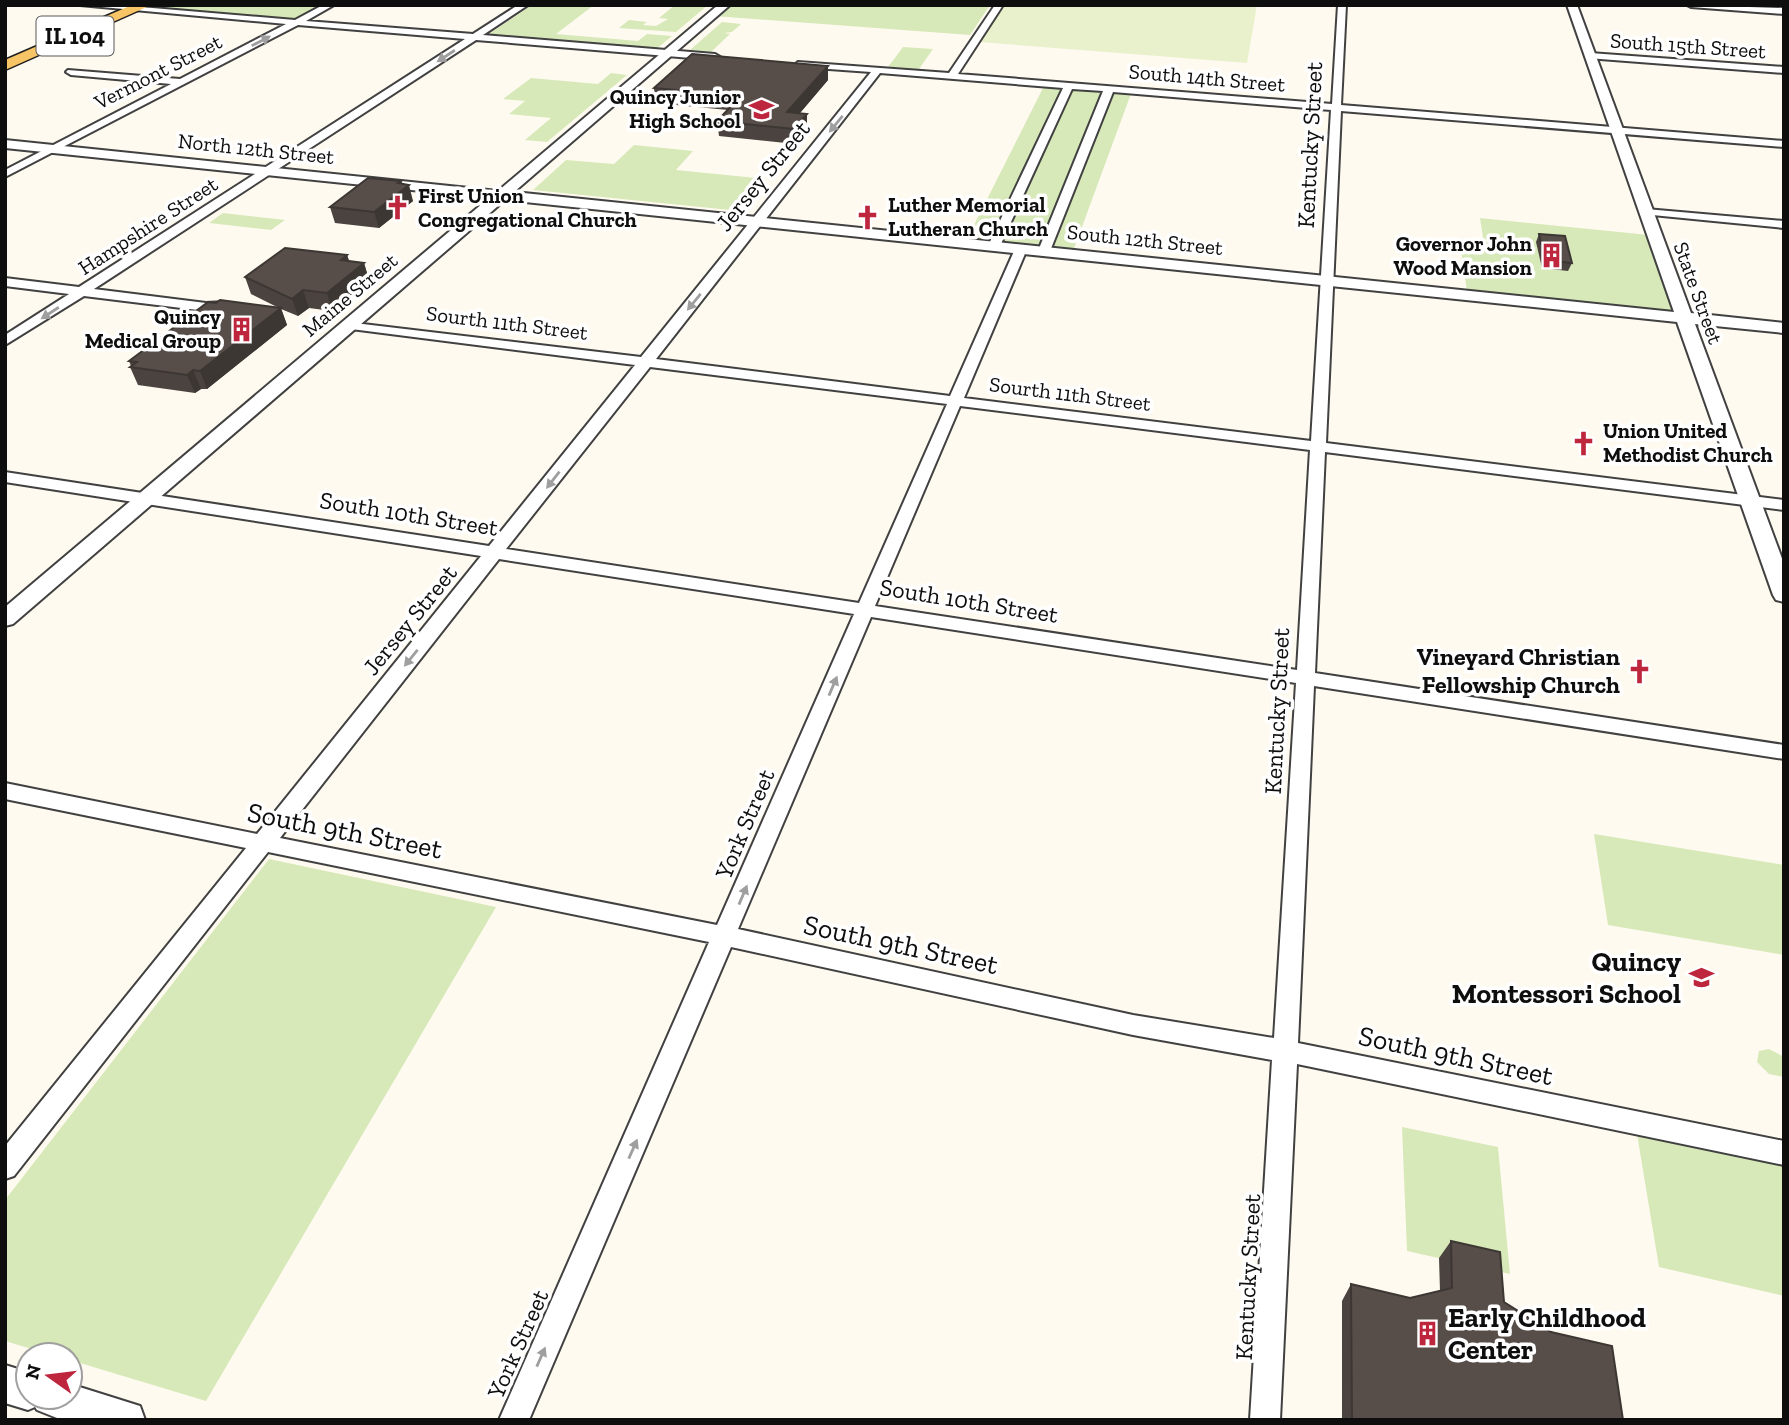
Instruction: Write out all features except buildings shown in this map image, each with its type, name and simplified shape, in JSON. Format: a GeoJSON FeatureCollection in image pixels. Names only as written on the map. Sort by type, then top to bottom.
{"type":"FeatureCollection","features":[{"type":"Feature","properties":{"kind":"main road","name":"IL 104"},"geometry":{"type":"LineString","coordinates":[[7,64],[140,7]]}},
{"type":"Feature","properties":{"kind":"street"},"geometry":{"type":"LineString","coordinates":[[84,5],[140,7],[297,23],[729,58]]}},
{"type":"Feature","properties":{"kind":"street","name":"Vermont Street"},"geometry":{"type":"LineString","coordinates":[[5,174],[330,5]]}},
{"type":"Feature","properties":{"kind":"street","name":"Hampshire Street"},"geometry":{"type":"LineString","coordinates":[[5,341],[524,5]]}},
{"type":"Feature","properties":{"kind":"street","name":"Maine Street"},"geometry":{"type":"LineString","coordinates":[[5,619],[725,5]]}},
{"type":"Feature","properties":{"kind":"street"},"geometry":{"type":"LineString","coordinates":[[952,76],[999,5]]}},
{"type":"Feature","properties":{"kind":"street","name":"Kentucky Street"},"geometry":{"type":"LineString","coordinates":[[1265,1420],[1342,5]]}},
{"type":"Feature","properties":{"kind":"street","name":"State Street"},"geometry":{"type":"LineString","coordinates":[[1572,5],[1784,595]]}},
{"type":"Feature","properties":{"kind":"street"},"geometry":{"type":"LineString","coordinates":[[1691,5],[1776,11]]}},
{"type":"Feature","properties":{"kind":"street","name":"South 15th Street"},"geometry":{"type":"LineString","coordinates":[[1590,56],[1784,70]]}},
{"type":"Feature","properties":{"kind":"street","name":"South 14th Street"},"geometry":{"type":"LineString","coordinates":[[784,62],[1784,144]]}},
{"type":"Feature","properties":{"kind":"street","name":"Jersey Street"},"geometry":{"type":"LineString","coordinates":[[5,1167],[878,70]]}},
{"type":"Feature","properties":{"kind":"street"},"geometry":{"type":"LineString","coordinates":[[71,72],[181,82]]}},
{"type":"Feature","properties":{"kind":"street"},"geometry":{"type":"LineString","coordinates":[[994,246],[1069,86]]}},
{"type":"Feature","properties":{"kind":"street"},"geometry":{"type":"LineString","coordinates":[[1044,251],[1109,89]]}},
{"type":"Feature","properties":{"kind":"street","name":"North 12th Street"},"geometry":{"type":"LineString","coordinates":[[5,144],[502,195]]}},
{"type":"Feature","properties":{"kind":"street","name":"South 12th Street"},"geometry":{"type":"LineString","coordinates":[[502,195],[1784,328]]}},
{"type":"Feature","properties":{"kind":"street"},"geometry":{"type":"LineString","coordinates":[[1646,212],[1784,225]]}},
{"type":"Feature","properties":{"kind":"street","name":"York Street"},"geometry":{"type":"LineString","coordinates":[[514,1420],[1021,249]]}},
{"type":"Feature","properties":{"kind":"street"},"geometry":{"type":"LineString","coordinates":[[5,282],[206,307],[225,306]]}},
{"type":"Feature","properties":{"kind":"street","name":"Sourth 11th Street"},"geometry":{"type":"LineString","coordinates":[[351,325],[1784,505]]}},
{"type":"Feature","properties":{"kind":"street","name":"South 10th Street"},"geometry":{"type":"LineString","coordinates":[[5,477],[1784,752]]}},
{"type":"Feature","properties":{"kind":"street","name":"South 9th Street"},"geometry":{"type":"LineString","coordinates":[[5,791],[725,936],[1133,1025],[1285,1051],[1784,1153]]}},
{"type":"Feature","properties":{"kind":"street"},"geometry":{"type":"LineString","coordinates":[[84,1407],[126,1420]]}},
{"type":"Feature","properties":{"kind":"green space"},"geometry":{"type":"Polygon","coordinates":[[[156,5],[320,5],[294,19],[151,8],[156,5]]]}},
{"type":"Feature","properties":{"kind":"green space"},"geometry":{"type":"Polygon","coordinates":[[[532,5],[594,5],[556,34],[638,41],[647,34],[672,36],[655,50],[486,36],[532,5]]]}},
{"type":"Feature","properties":{"kind":"green space"},"geometry":{"type":"Polygon","coordinates":[[[675,5],[708,5],[676,32],[619,28],[629,20],[656,26],[668,19],[659,18],[675,5]]]}},
{"type":"Feature","properties":{"kind":"green space"},"geometry":{"type":"Polygon","coordinates":[[[725,5],[990,5],[970,35],[713,16],[725,5]]]}},
{"type":"Feature","properties":{"kind":"green space"},"geometry":{"type":"Polygon","coordinates":[[[1003,5],[1257,5],[1247,63],[979,42],[1003,5]]]}},
{"type":"Feature","properties":{"kind":"green space"},"geometry":{"type":"Polygon","coordinates":[[[722,22],[741,24],[732,32],[724,33],[730,34],[711,52],[690,50],[722,22]]]}},
{"type":"Feature","properties":{"kind":"green space"},"geometry":{"type":"Polygon","coordinates":[[[903,47],[933,49],[919,69],[888,67],[903,47]]]}},
{"type":"Feature","properties":{"kind":"green space"},"geometry":{"type":"Polygon","coordinates":[[[611,73],[627,75],[547,142],[525,140],[551,118],[509,114],[525,101],[503,99],[531,78],[598,84],[611,73]]]}},
{"type":"Feature","properties":{"kind":"green space"},"geometry":{"type":"Polygon","coordinates":[[[1045,84],[1132,91],[1072,254],[965,243],[1045,84]]]}},
{"type":"Feature","properties":{"kind":"green space"},"geometry":{"type":"Polygon","coordinates":[[[634,145],[693,151],[676,170],[766,179],[740,211],[533,190],[566,160],[614,164],[634,145]]]}},
{"type":"Feature","properties":{"kind":"green space"},"geometry":{"type":"Polygon","coordinates":[[[223,213],[285,220],[271,230],[209,223],[223,213]]]}},
{"type":"Feature","properties":{"kind":"green space"},"geometry":{"type":"Polygon","coordinates":[[[1480,218],[1649,235],[1680,315],[1467,292],[1460,242],[1484,244],[1480,218]]]}},
{"type":"Feature","properties":{"kind":"green space","name":"Quincy Montessori School"},"geometry":{"type":"Polygon","coordinates":[[[1594,834],[1784,865],[1784,955],[1608,925],[1594,834]]]}},
{"type":"Feature","properties":{"kind":"green space"},"geometry":{"type":"Polygon","coordinates":[[[269,859],[496,907],[206,1401],[84,1364],[84,1341],[14,1341],[14,1344],[5,1341],[5,1200],[269,859]]]}},
{"type":"Feature","properties":{"kind":"green space"},"geometry":{"type":"Polygon","coordinates":[[[1769,1049],[1784,1057],[1784,1077],[1769,1074],[1757,1062],[1759,1051],[1769,1049]]]}},
{"type":"Feature","properties":{"kind":"green space"},"geometry":{"type":"Polygon","coordinates":[[[1402,1127],[1498,1147],[1510,1274],[1407,1251],[1402,1127]]]}},
{"type":"Feature","properties":{"kind":"green space"},"geometry":{"type":"Polygon","coordinates":[[[1637,1134],[1784,1166],[1784,1296],[1659,1267],[1637,1134]]]}},
{"type":"Feature","properties":{"kind":"place","name":"Quincy Junior High School"},"geometry":{"type":"Point","coordinates":[761,109]}},
{"type":"Feature","properties":{"kind":"place","name":"First Union Congregational Church"},"geometry":{"type":"Point","coordinates":[398,208]}},
{"type":"Feature","properties":{"kind":"place","name":"Luther Memorial Lutheran Church"},"geometry":{"type":"Point","coordinates":[868,217]}},
{"type":"Feature","properties":{"kind":"place","name":"Governor John Wood Mansion"},"geometry":{"type":"Point","coordinates":[1552,256]}},
{"type":"Feature","properties":{"kind":"place","name":"Quincy Medical Group"},"geometry":{"type":"Point","coordinates":[241,329]}},
{"type":"Feature","properties":{"kind":"place","name":"Union United Methodist Church"},"geometry":{"type":"Point","coordinates":[1583,443]}},
{"type":"Feature","properties":{"kind":"place","name":"Vineyard Christian Fellowship Church"},"geometry":{"type":"Point","coordinates":[1640,671]}},
{"type":"Feature","properties":{"kind":"place","name":"Quincy Montessori School"},"geometry":{"type":"Point","coordinates":[1701,977]}},
{"type":"Feature","properties":{"kind":"place","name":"Early Childhood Center"},"geometry":{"type":"Point","coordinates":[1428,1333]}}]}
